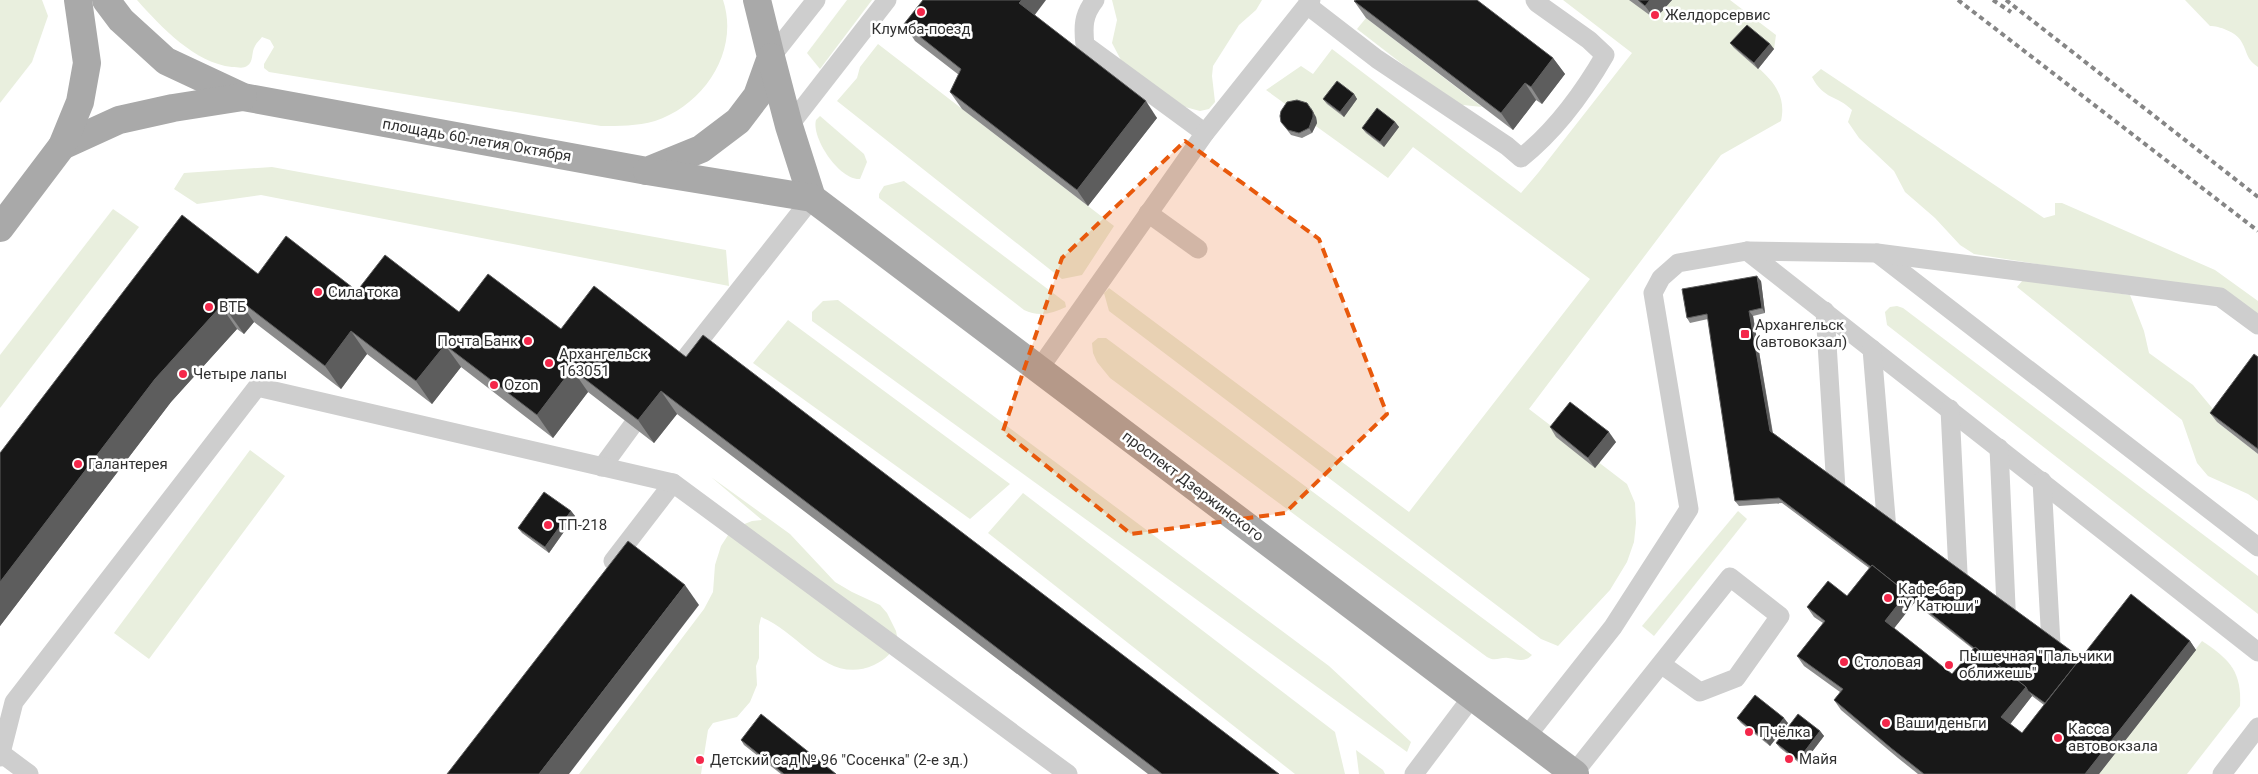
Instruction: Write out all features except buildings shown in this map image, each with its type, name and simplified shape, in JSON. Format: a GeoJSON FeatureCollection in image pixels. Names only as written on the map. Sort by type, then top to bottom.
{"type":"FeatureCollection","features":[{"type":"Feature","properties":{"kind":"main road"},"geometry":{"type":"LineString","coordinates":[[0,228],[62,146],[80,102],[87,63],[78,0]]}},
{"type":"Feature","properties":{"kind":"main road","name":"площадь 60-летия Октября"},"geometry":{"type":"LineString","coordinates":[[106,0],[121,20],[166,62],[243,97],[647,172],[812,198]]}},
{"type":"Feature","properties":{"kind":"main road"},"geometry":{"type":"LineString","coordinates":[[757,0],[789,126],[812,198]]}},
{"type":"Feature","properties":{"kind":"main road"},"geometry":{"type":"LineString","coordinates":[[647,172],[701,149],[738,121],[757,96],[771,57]]}},
{"type":"Feature","properties":{"kind":"main road"},"geometry":{"type":"LineString","coordinates":[[62,146],[119,120],[173,108],[243,97]]}},
{"type":"Feature","properties":{"kind":"main road","name":"проспект Дзержинского"},"geometry":{"type":"LineString","coordinates":[[812,198],[1574,774]]}},
{"type":"Feature","properties":{"kind":"lane"},"geometry":{"type":"LineString","coordinates":[[771,57],[816,0]]}},
{"type":"Feature","properties":{"kind":"lane"},"geometry":{"type":"LineString","coordinates":[[789,126],[887,0]]}},
{"type":"Feature","properties":{"kind":"lane"},"geometry":{"type":"LineString","coordinates":[[1095,0],[1086,10],[1083,30],[1085,45],[1205,133]]}},
{"type":"Feature","properties":{"kind":"lane"},"geometry":{"type":"LineString","coordinates":[[1039,369],[1205,133],[1309,3],[1377,59],[1507,146],[1521,158],[1541,143],[1591,79],[1605,55],[1589,40],[1537,4],[1535,0]]}},
{"type":"Feature","properties":{"kind":"lane"},"geometry":{"type":"LineString","coordinates":[[681,364],[812,198]]}},
{"type":"Feature","properties":{"kind":"lane"},"geometry":{"type":"LineString","coordinates":[[1148,213],[1198,249]]}},
{"type":"Feature","properties":{"kind":"lane"},"geometry":{"type":"LineString","coordinates":[[1748,251],[2258,652]]}},
{"type":"Feature","properties":{"kind":"lane"},"geometry":{"type":"LineString","coordinates":[[1526,737],[1613,627],[1689,509],[1653,293],[1662,278],[1678,263],[1748,251],[1877,253],[2220,296],[2258,325]]}},
{"type":"Feature","properties":{"kind":"lane"},"geometry":{"type":"LineString","coordinates":[[1877,253],[2258,546]]}},
{"type":"Feature","properties":{"kind":"lane"},"geometry":{"type":"LineString","coordinates":[[1825,312],[1838,514]]}},
{"type":"Feature","properties":{"kind":"lane"},"geometry":{"type":"LineString","coordinates":[[1872,349],[1889,551]]}},
{"type":"Feature","properties":{"kind":"lane"},"geometry":{"type":"LineString","coordinates":[[29,774],[1,755],[14,702],[257,388],[673,483],[1068,774]]}},
{"type":"Feature","properties":{"kind":"lane"},"geometry":{"type":"LineString","coordinates":[[1950,410],[1960,608]]}},
{"type":"Feature","properties":{"kind":"lane"},"geometry":{"type":"LineString","coordinates":[[602,468],[632,426]]}},
{"type":"Feature","properties":{"kind":"lane"},"geometry":{"type":"LineString","coordinates":[[1999,448],[2007,639]]}},
{"type":"Feature","properties":{"kind":"lane"},"geometry":{"type":"LineString","coordinates":[[2042,481],[2052,671]]}},
{"type":"Feature","properties":{"kind":"lane"},"geometry":{"type":"LineString","coordinates":[[601,577],[673,483]]}},
{"type":"Feature","properties":{"kind":"lane"},"geometry":{"type":"LineString","coordinates":[[1574,774],[1661,664],[1730,577],[1780,616],[1736,678],[1700,692],[1661,664]]}},
{"type":"Feature","properties":{"kind":"lane"},"geometry":{"type":"LineString","coordinates":[[1419,772],[1472,697]]}},
{"type":"Feature","properties":{"kind":"lane"},"geometry":{"type":"LineString","coordinates":[[2222,774],[2258,727]]}},
{"type":"Feature","properties":{"kind":"highlighted area"},"geometry":{"type":"Polygon","coordinates":[[[1185,141],[1319,239],[1387,414],[1285,513],[1131,534],[1003,431],[1062,258],[1185,141]]]}},
{"type":"Feature","properties":{"kind":"green space"},"geometry":{"type":"Polygon","coordinates":[[[0,0],[42,0],[48,16],[32,62],[0,103],[0,0]]]}},
{"type":"Feature","properties":{"kind":"green space"},"geometry":{"type":"Polygon","coordinates":[[[137,0],[723,0],[727,19],[726,38],[722,56],[714,74],[689,103],[673,113],[648,123],[601,126],[269,72],[264,68],[264,64],[274,47],[270,40],[262,37],[254,48],[251,62],[247,66],[240,68],[218,64],[205,59],[180,42],[137,0]]]}},
{"type":"Feature","properties":{"kind":"green space"},"geometry":{"type":"Polygon","coordinates":[[[847,0],[872,0],[820,69],[807,53],[847,0]]]}},
{"type":"Feature","properties":{"kind":"green space"},"geometry":{"type":"Polygon","coordinates":[[[1112,0],[1262,0],[1256,10],[1239,25],[1213,66],[1212,76],[1215,102],[1209,109],[1200,111],[1185,107],[1122,62],[1112,43],[1117,20],[1112,0]]]}},
{"type":"Feature","properties":{"kind":"green space"},"geometry":{"type":"Polygon","coordinates":[[[1563,0],[1730,0],[1776,35],[1774,49],[1751,30],[1734,48],[1770,79],[1780,97],[1782,108],[1781,121],[1721,155],[1529,409],[1627,484],[1635,503],[1636,523],[1634,542],[1627,562],[1610,590],[1558,646],[1541,639],[1109,311],[1104,293],[1109,288],[1409,512],[1590,279],[1413,147],[1388,178],[1266,90],[1301,66],[1313,74],[1332,49],[1521,193],[1632,53],[1563,0]]]}},
{"type":"Feature","properties":{"kind":"green space"},"geometry":{"type":"Polygon","coordinates":[[[2185,0],[2258,0],[2258,67],[2249,58],[2239,38],[2227,30],[2210,26],[2185,0]]]}},
{"type":"Feature","properties":{"kind":"green space"},"geometry":{"type":"Polygon","coordinates":[[[1366,18],[1482,107],[1454,104],[1357,29],[1366,18]]]}},
{"type":"Feature","properties":{"kind":"green space"},"geometry":{"type":"Polygon","coordinates":[[[878,44],[1114,226],[1082,275],[1062,279],[837,101],[857,78],[860,67],[878,44]]]}},
{"type":"Feature","properties":{"kind":"green space"},"geometry":{"type":"Polygon","coordinates":[[[1821,69],[2044,218],[2055,215],[2055,203],[2062,203],[2215,270],[2258,301],[2258,317],[2227,294],[1974,254],[1960,245],[1935,218],[1905,192],[1894,171],[1859,138],[1848,122],[1852,110],[1821,90],[1812,77],[1821,69]]]}},
{"type":"Feature","properties":{"kind":"green space"},"geometry":{"type":"Polygon","coordinates":[[[820,116],[864,154],[867,162],[860,179],[852,178],[844,173],[836,166],[822,147],[816,128],[816,120],[820,116]]]}},
{"type":"Feature","properties":{"kind":"green space"},"geometry":{"type":"Polygon","coordinates":[[[272,167],[726,250],[729,286],[261,195],[197,204],[174,189],[184,173],[272,167]]]}},
{"type":"Feature","properties":{"kind":"green space"},"geometry":{"type":"Polygon","coordinates":[[[904,181],[1065,302],[1066,307],[1045,314],[1024,310],[879,198],[879,194],[884,186],[904,181]]]}},
{"type":"Feature","properties":{"kind":"green space"},"geometry":{"type":"Polygon","coordinates":[[[113,209],[139,227],[0,408],[0,355],[113,209]]]}},
{"type":"Feature","properties":{"kind":"green space"},"geometry":{"type":"Polygon","coordinates":[[[2023,280],[2130,295],[2144,331],[2149,353],[2193,385],[2213,409],[2217,422],[2258,454],[2258,501],[2248,494],[2208,476],[2197,463],[2182,420],[2017,287],[2023,280]]]}},
{"type":"Feature","properties":{"kind":"green space"},"geometry":{"type":"Polygon","coordinates":[[[838,300],[1329,666],[1411,742],[1407,752],[812,321],[812,312],[823,301],[838,300]]]}},
{"type":"Feature","properties":{"kind":"green space"},"geometry":{"type":"Polygon","coordinates":[[[1897,306],[1903,308],[2258,576],[2258,614],[1887,325],[1885,312],[1890,307],[1897,306]]]}},
{"type":"Feature","properties":{"kind":"green space"},"geometry":{"type":"Polygon","coordinates":[[[788,320],[1010,484],[970,519],[753,363],[788,320]]]}},
{"type":"Feature","properties":{"kind":"green space"},"geometry":{"type":"Polygon","coordinates":[[[1098,338],[1106,338],[1532,655],[1520,660],[1487,657],[1110,378],[1097,362],[1093,353],[1092,343],[1098,338]]]}},
{"type":"Feature","properties":{"kind":"green space"},"geometry":{"type":"Polygon","coordinates":[[[250,450],[285,476],[149,659],[114,633],[250,450]]]}},
{"type":"Feature","properties":{"kind":"green space"},"geometry":{"type":"Polygon","coordinates":[[[711,477],[790,534],[835,582],[880,605],[887,613],[896,631],[898,641],[888,655],[874,665],[857,670],[842,668],[828,663],[775,624],[761,617],[759,626],[759,658],[756,666],[757,685],[750,702],[737,717],[713,723],[708,730],[701,774],[579,774],[704,609],[713,592],[715,565],[721,546],[732,529],[752,521],[762,520],[711,477]]]}},
{"type":"Feature","properties":{"kind":"green space"},"geometry":{"type":"Polygon","coordinates":[[[1023,493],[1335,732],[1345,774],[1295,774],[988,533],[1023,493]]]}},
{"type":"Feature","properties":{"kind":"green space"},"geometry":{"type":"Polygon","coordinates":[[[1738,511],[1747,519],[1654,636],[1642,626],[1738,511]]]}},
{"type":"Feature","properties":{"kind":"green space"},"geometry":{"type":"Polygon","coordinates":[[[2202,641],[2220,654],[2232,667],[2239,684],[2240,706],[2187,774],[2099,774],[2202,641]]]}},
{"type":"Feature","properties":{"kind":"green space"},"geometry":{"type":"Polygon","coordinates":[[[1356,750],[1383,770],[1385,774],[1359,774],[1356,750]]]}},
{"type":"Feature","properties":{"kind":"railway"},"geometry":{"type":"LineString","coordinates":[[1958,0],[2258,231]]}},
{"type":"Feature","properties":{"kind":"railway"},"geometry":{"type":"LineString","coordinates":[[1993,0],[2011,12]]}},
{"type":"Feature","properties":{"kind":"railway"},"geometry":{"type":"LineString","coordinates":[[2006,0],[2258,197]]}},
{"type":"Feature","properties":{"kind":"place","name":"Клумба-поезд"},"geometry":{"type":"Point","coordinates":[921,12]}},
{"type":"Feature","properties":{"kind":"place","name":"Желдорсервис"},"geometry":{"type":"Point","coordinates":[1655,15]}},
{"type":"Feature","properties":{"kind":"place","name":"Сила тока"},"geometry":{"type":"Point","coordinates":[318,292]}},
{"type":"Feature","properties":{"kind":"place","name":"ВТБ"},"geometry":{"type":"Point","coordinates":[209,307]}},
{"type":"Feature","properties":{"kind":"place","name":"Архангельск (автовокзал)"},"geometry":{"type":"Point","coordinates":[1745,334]}},
{"type":"Feature","properties":{"kind":"place","name":"Почта Банк"},"geometry":{"type":"Point","coordinates":[528,341]}},
{"type":"Feature","properties":{"kind":"place","name":"Архангельск 163051"},"geometry":{"type":"Point","coordinates":[549,363]}},
{"type":"Feature","properties":{"kind":"place","name":"Четыре лапы"},"geometry":{"type":"Point","coordinates":[183,374]}},
{"type":"Feature","properties":{"kind":"place","name":"Ozon"},"geometry":{"type":"Point","coordinates":[494,385]}},
{"type":"Feature","properties":{"kind":"place","name":"Галантерея"},"geometry":{"type":"Point","coordinates":[78,464]}},
{"type":"Feature","properties":{"kind":"place","name":"ТП-218"},"geometry":{"type":"Point","coordinates":[548,525]}},
{"type":"Feature","properties":{"kind":"place","name":"Кафе-бар \"У Катюши\""},"geometry":{"type":"Point","coordinates":[1888,598]}},
{"type":"Feature","properties":{"kind":"place","name":"Столовая"},"geometry":{"type":"Point","coordinates":[1844,662]}},
{"type":"Feature","properties":{"kind":"place","name":"Пышечная \"Пальчики оближешь\""},"geometry":{"type":"Point","coordinates":[1949,665]}},
{"type":"Feature","properties":{"kind":"place","name":"Ваши деньги"},"geometry":{"type":"Point","coordinates":[1886,723]}},
{"type":"Feature","properties":{"kind":"place","name":"Пчёлка"},"geometry":{"type":"Point","coordinates":[1749,732]}},
{"type":"Feature","properties":{"kind":"place","name":"Касса автовокзала"},"geometry":{"type":"Point","coordinates":[2058,738]}},
{"type":"Feature","properties":{"kind":"place","name":"Майя"},"geometry":{"type":"Point","coordinates":[1789,759]}},
{"type":"Feature","properties":{"kind":"place","name":"Детский сад № 96 \"Сосенка\" (2-е зд.)"},"geometry":{"type":"Point","coordinates":[700,760]}}]}
